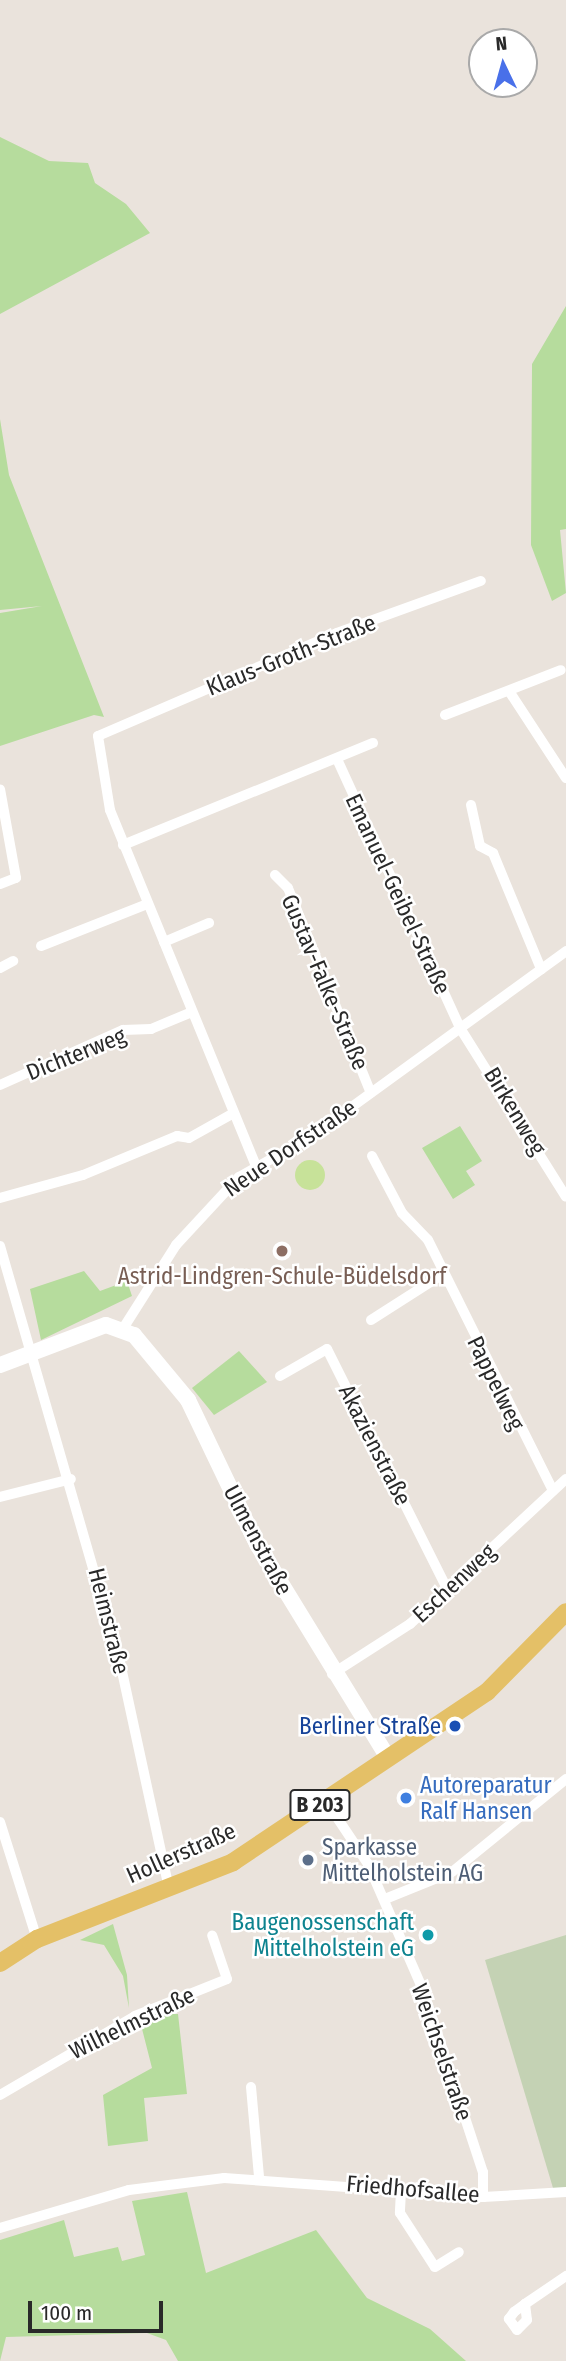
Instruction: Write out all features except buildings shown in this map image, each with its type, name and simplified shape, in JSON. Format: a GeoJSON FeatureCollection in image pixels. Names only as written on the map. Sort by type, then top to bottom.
{"type":"FeatureCollection","features":[{"type":"Feature","properties":{"kind":"main road","name":"Hollerstraße"},"geometry":{"type":"LineString","coordinates":[[0,1963],[37,1939],[233,1862],[487,1692],[566,1612]]}},
{"type":"Feature","properties":{"kind":"street","name":"Klaus-Groth-Straße"},"geometry":{"type":"LineString","coordinates":[[123,845],[110,810],[98,741],[103,732],[481,581]]}},
{"type":"Feature","properties":{"kind":"street"},"geometry":{"type":"LineString","coordinates":[[445,715],[561,670]]}},
{"type":"Feature","properties":{"kind":"street"},"geometry":{"type":"LineString","coordinates":[[509,691],[555,757],[566,778]]}},
{"type":"Feature","properties":{"kind":"street"},"geometry":{"type":"LineString","coordinates":[[256,1166],[232,1114],[123,845],[373,743]]}},
{"type":"Feature","properties":{"kind":"street","name":"Emanuel-Geibel-Straße"},"geometry":{"type":"LineString","coordinates":[[337,759],[460,1028]]}},
{"type":"Feature","properties":{"kind":"street"},"geometry":{"type":"LineString","coordinates":[[0,789],[16,878],[0,884]]}},
{"type":"Feature","properties":{"kind":"street"},"geometry":{"type":"LineString","coordinates":[[471,805],[480,846],[493,853],[541,969]]}},
{"type":"Feature","properties":{"kind":"street","name":"Gustav-Falke-Straße"},"geometry":{"type":"LineString","coordinates":[[275,875],[288,888],[371,1093]]}},
{"type":"Feature","properties":{"kind":"street"},"geometry":{"type":"LineString","coordinates":[[41,946],[147,904]]}},
{"type":"Feature","properties":{"kind":"street"},"geometry":{"type":"LineString","coordinates":[[164,942],[209,923]]}},
{"type":"Feature","properties":{"kind":"street","name":"Neue Dorfstraße"},"geometry":{"type":"LineString","coordinates":[[124,1327],[206,1207],[256,1166],[371,1093],[566,951]]}},
{"type":"Feature","properties":{"kind":"street"},"geometry":{"type":"LineString","coordinates":[[0,968],[13,961]]}},
{"type":"Feature","properties":{"kind":"street","name":"Dichterweg"},"geometry":{"type":"LineString","coordinates":[[0,1085],[123,1030],[151,1029],[192,1012]]}},
{"type":"Feature","properties":{"kind":"street","name":"Birkenweg"},"geometry":{"type":"LineString","coordinates":[[460,1028],[566,1197]]}},
{"type":"Feature","properties":{"kind":"street"},"geometry":{"type":"LineString","coordinates":[[0,1198],[83,1175],[177,1136],[190,1139],[232,1114]]}},
{"type":"Feature","properties":{"kind":"street","name":"Pappelweg"},"geometry":{"type":"LineString","coordinates":[[372,1156],[443,1274],[553,1490]]}},
{"type":"Feature","properties":{"kind":"street","name":"Heimstraße"},"geometry":{"type":"LineString","coordinates":[[0,1246],[30,1358],[71,1479],[120,1662],[169,1889]]}},
{"type":"Feature","properties":{"kind":"street"},"geometry":{"type":"LineString","coordinates":[[371,1320],[443,1274]]}},
{"type":"Feature","properties":{"kind":"street"},"geometry":{"type":"LineString","coordinates":[[0,1366],[30,1358],[89,1331],[124,1327]]}},
{"type":"Feature","properties":{"kind":"street","name":"Ulmenstraße"},"geometry":{"type":"LineString","coordinates":[[124,1327],[188,1400],[257,1544],[332,1674],[388,1758]]}},
{"type":"Feature","properties":{"kind":"street","name":"Akazienstraße"},"geometry":{"type":"LineString","coordinates":[[280,1376],[327,1349],[447,1590]]}},
{"type":"Feature","properties":{"kind":"street"},"geometry":{"type":"LineString","coordinates":[[0,1497],[71,1479]]}},
{"type":"Feature","properties":{"kind":"street","name":"Eschenweg"},"geometry":{"type":"LineString","coordinates":[[332,1674],[378,1648],[447,1590],[566,1479]]}},
{"type":"Feature","properties":{"kind":"street"},"geometry":{"type":"LineString","coordinates":[[385,1899],[452,1872],[566,1779]]}},
{"type":"Feature","properties":{"kind":"street","name":"Weichselstraße"},"geometry":{"type":"LineString","coordinates":[[326,1801],[385,1899],[483,2172],[483,2197]]}},
{"type":"Feature","properties":{"kind":"street"},"geometry":{"type":"LineString","coordinates":[[0,1822],[37,1939]]}},
{"type":"Feature","properties":{"kind":"street","name":"Wilhelmstraße"},"geometry":{"type":"LineString","coordinates":[[0,2095],[125,2021],[227,1979],[212,1935]]}},
{"type":"Feature","properties":{"kind":"street"},"geometry":{"type":"LineString","coordinates":[[251,2087],[259,2177]]}},
{"type":"Feature","properties":{"kind":"street","name":"Friedhofsallee"},"geometry":{"type":"LineString","coordinates":[[0,2228],[129,2190],[259,2177],[483,2197],[566,2192]]}},
{"type":"Feature","properties":{"kind":"street"},"geometry":{"type":"LineString","coordinates":[[401,2191],[400,2213],[435,2267],[459,2252]]}},
{"type":"Feature","properties":{"kind":"street"},"geometry":{"type":"LineString","coordinates":[[525,2304],[566,2276]]}},
{"type":"Feature","properties":{"kind":"green space"},"geometry":{"type":"Polygon","coordinates":[[[0,137],[49,161],[88,163],[95,183],[126,204],[150,233],[0,314],[0,137]]]}},
{"type":"Feature","properties":{"kind":"green space"},"geometry":{"type":"Polygon","coordinates":[[[566,306],[566,529],[560,530],[566,593],[552,601],[531,545],[532,364],[566,306]]]}},
{"type":"Feature","properties":{"kind":"green space"},"geometry":{"type":"Polygon","coordinates":[[[0,419],[9,475],[104,717],[94,715],[0,746],[0,613],[42,606],[0,610],[0,419]]]}},
{"type":"Feature","properties":{"kind":"green space"},"geometry":{"type":"Polygon","coordinates":[[[460,1126],[482,1161],[466,1171],[475,1185],[453,1199],[422,1148],[460,1126]]]}},
{"type":"Feature","properties":{"kind":"green space"},"geometry":{"type":"Polygon","coordinates":[[[310,1160],[316,1161],[324,1169],[324,1181],[316,1189],[310,1190],[304,1189],[296,1181],[295,1175],[296,1169],[304,1161],[310,1160]]]}},
{"type":"Feature","properties":{"kind":"green space"},"geometry":{"type":"Polygon","coordinates":[[[84,1271],[100,1291],[127,1281],[132,1296],[41,1340],[30,1289],[84,1271]]]}},
{"type":"Feature","properties":{"kind":"green space"},"geometry":{"type":"Polygon","coordinates":[[[239,1351],[267,1382],[214,1415],[192,1388],[239,1351]]]}},
{"type":"Feature","properties":{"kind":"green space"},"geometry":{"type":"Polygon","coordinates":[[[113,1924],[127,1975],[129,2008],[123,1976],[104,1945],[80,1940],[113,1924]]]}},
{"type":"Feature","properties":{"kind":"green space"},"geometry":{"type":"Polygon","coordinates":[[[566,1935],[566,2188],[553,2188],[485,1960],[566,1935]]]}},
{"type":"Feature","properties":{"kind":"green space"},"geometry":{"type":"Polygon","coordinates":[[[154,2014],[178,2014],[187,2094],[144,2098],[148,2141],[108,2146],[103,2095],[152,2068],[140,2021],[154,2014]]]}},
{"type":"Feature","properties":{"kind":"green space"},"geometry":{"type":"Polygon","coordinates":[[[187,2192],[206,2273],[316,2230],[367,2298],[430,2329],[466,2361],[178,2361],[166,2340],[147,2333],[6,2337],[0,2361],[0,2240],[64,2220],[74,2257],[118,2247],[122,2261],[145,2255],[132,2201],[187,2192]]]}},
{"type":"Feature","properties":{"kind":"place","name":"Astrid-Lindgren-Schule-Büdelsdorf"},"geometry":{"type":"Point","coordinates":[282,1251]}},
{"type":"Feature","properties":{"kind":"place","name":"Berliner Straße"},"geometry":{"type":"Point","coordinates":[455,1726]}},
{"type":"Feature","properties":{"kind":"place","name":"Autoreparatur Ralf Hansen"},"geometry":{"type":"Point","coordinates":[406,1798]}},
{"type":"Feature","properties":{"kind":"place","name":"Sparkasse Mittelholstein AG"},"geometry":{"type":"Point","coordinates":[308,1860]}},
{"type":"Feature","properties":{"kind":"place","name":"Baugenossenschaft Mittelholstein eG"},"geometry":{"type":"Point","coordinates":[428,1935]}}]}
